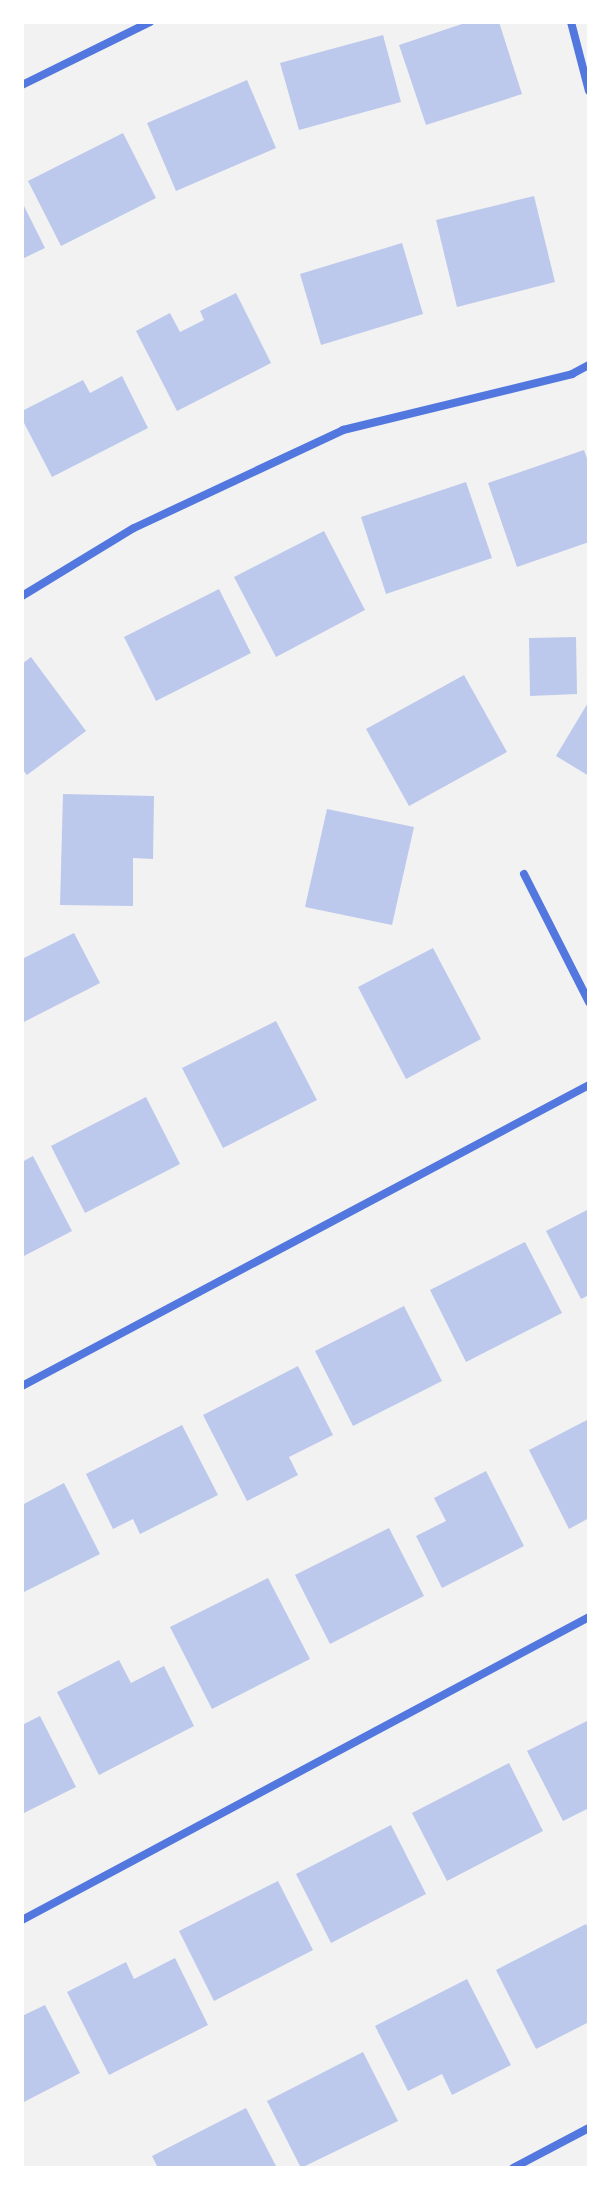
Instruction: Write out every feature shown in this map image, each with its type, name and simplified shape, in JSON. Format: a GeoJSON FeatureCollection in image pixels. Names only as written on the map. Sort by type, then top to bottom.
{"type":"FeatureCollection","features":[{"type":"Feature","properties":{"kind":"street"},"geometry":{"type":"LineString","coordinates":[[22,85],[150,22]]}},
{"type":"Feature","properties":{"kind":"street"},"geometry":{"type":"LineString","coordinates":[[571,22],[589,91]]}},
{"type":"Feature","properties":{"kind":"street"},"geometry":{"type":"LineString","coordinates":[[22,596],[134,528],[343,430],[572,374],[589,365]]}},
{"type":"Feature","properties":{"kind":"street"},"geometry":{"type":"LineString","coordinates":[[524,874],[589,1002]]}},
{"type":"Feature","properties":{"kind":"street"},"geometry":{"type":"LineString","coordinates":[[22,1386],[589,1085]]}},
{"type":"Feature","properties":{"kind":"street"},"geometry":{"type":"LineString","coordinates":[[22,1920],[589,1617]]}},
{"type":"Feature","properties":{"kind":"street"},"geometry":{"type":"LineString","coordinates":[[513,2168],[589,2128]]}},
{"type":"Feature","properties":{"kind":"building"},"geometry":{"type":"Polygon","coordinates":[[[468,22],[499,22],[522,94],[426,125],[399,45],[468,22]]]}},
{"type":"Feature","properties":{"kind":"building"},"geometry":{"type":"Polygon","coordinates":[[[383,35],[401,102],[299,130],[280,63],[383,35]]]}},
{"type":"Feature","properties":{"kind":"building"},"geometry":{"type":"Polygon","coordinates":[[[247,80],[276,148],[176,191],[147,123],[247,80]]]}},
{"type":"Feature","properties":{"kind":"building"},"geometry":{"type":"Polygon","coordinates":[[[123,133],[156,198],[61,246],[28,181],[123,133]]]}},
{"type":"Feature","properties":{"kind":"building"},"geometry":{"type":"Polygon","coordinates":[[[534,196],[555,282],[457,307],[436,220],[534,196]]]}},
{"type":"Feature","properties":{"kind":"building"},"geometry":{"type":"Polygon","coordinates":[[[22,202],[45,248],[22,259],[22,202]]]}},
{"type":"Feature","properties":{"kind":"building"},"geometry":{"type":"Polygon","coordinates":[[[402,243],[423,314],[321,345],[300,274],[402,243]]]}},
{"type":"Feature","properties":{"kind":"building"},"geometry":{"type":"Polygon","coordinates":[[[236,293],[271,363],[177,411],[136,331],[170,313],[180,332],[204,320],[200,311],[236,293]]]}},
{"type":"Feature","properties":{"kind":"building"},"geometry":{"type":"Polygon","coordinates":[[[122,376],[148,428],[52,477],[22,419],[22,411],[83,380],[90,393],[122,376]]]}},
{"type":"Feature","properties":{"kind":"building"},"geometry":{"type":"Polygon","coordinates":[[[584,450],[589,464],[589,542],[517,567],[488,483],[584,450]]]}},
{"type":"Feature","properties":{"kind":"building"},"geometry":{"type":"Polygon","coordinates":[[[466,482],[492,558],[386,594],[361,517],[466,482]]]}},
{"type":"Feature","properties":{"kind":"building"},"geometry":{"type":"Polygon","coordinates":[[[324,531],[365,610],[276,657],[234,577],[324,531]]]}},
{"type":"Feature","properties":{"kind":"building"},"geometry":{"type":"Polygon","coordinates":[[[219,589],[251,653],[156,701],[124,637],[219,589]]]}},
{"type":"Feature","properties":{"kind":"building"},"geometry":{"type":"Polygon","coordinates":[[[576,637],[577,694],[530,696],[529,638],[576,637]]]}},
{"type":"Feature","properties":{"kind":"building"},"geometry":{"type":"Polygon","coordinates":[[[31,657],[86,731],[27,775],[22,769],[22,664],[31,657]]]}},
{"type":"Feature","properties":{"kind":"building"},"geometry":{"type":"Polygon","coordinates":[[[464,675],[507,752],[409,806],[366,729],[464,675]]]}},
{"type":"Feature","properties":{"kind":"building"},"geometry":{"type":"Polygon","coordinates":[[[589,701],[589,776],[556,756],[589,701]]]}},
{"type":"Feature","properties":{"kind":"building"},"geometry":{"type":"Polygon","coordinates":[[[63,794],[154,796],[153,859],[133,858],[133,906],[60,905],[63,794]]]}},
{"type":"Feature","properties":{"kind":"building"},"geometry":{"type":"Polygon","coordinates":[[[327,809],[414,827],[392,925],[305,907],[327,809]]]}},
{"type":"Feature","properties":{"kind":"building"},"geometry":{"type":"Polygon","coordinates":[[[74,933],[100,983],[22,1023],[22,959],[74,933]]]}},
{"type":"Feature","properties":{"kind":"building"},"geometry":{"type":"Polygon","coordinates":[[[433,948],[481,1039],[406,1079],[358,987],[433,948]]]}},
{"type":"Feature","properties":{"kind":"building"},"geometry":{"type":"Polygon","coordinates":[[[276,1021],[317,1100],[223,1148],[182,1068],[276,1021]]]}},
{"type":"Feature","properties":{"kind":"building"},"geometry":{"type":"Polygon","coordinates":[[[146,1097],[180,1164],[85,1213],[51,1146],[146,1097]]]}},
{"type":"Feature","properties":{"kind":"building"},"geometry":{"type":"Polygon","coordinates":[[[33,1156],[72,1231],[22,1257],[22,1162],[33,1156]]]}},
{"type":"Feature","properties":{"kind":"building"},"geometry":{"type":"Polygon","coordinates":[[[589,1209],[589,1295],[581,1299],[546,1231],[589,1209]]]}},
{"type":"Feature","properties":{"kind":"building"},"geometry":{"type":"Polygon","coordinates":[[[525,1242],[562,1313],[466,1362],[430,1290],[525,1242]]]}},
{"type":"Feature","properties":{"kind":"building"},"geometry":{"type":"Polygon","coordinates":[[[404,1306],[442,1381],[353,1426],[315,1351],[404,1306]]]}},
{"type":"Feature","properties":{"kind":"building"},"geometry":{"type":"Polygon","coordinates":[[[298,1366],[333,1435],[289,1457],[298,1475],[247,1501],[203,1415],[298,1366]]]}},
{"type":"Feature","properties":{"kind":"building"},"geometry":{"type":"Polygon","coordinates":[[[589,1419],[589,1518],[569,1529],[529,1450],[589,1419]]]}},
{"type":"Feature","properties":{"kind":"building"},"geometry":{"type":"Polygon","coordinates":[[[182,1425],[218,1495],[140,1534],[133,1519],[113,1529],[86,1474],[182,1425]]]}},
{"type":"Feature","properties":{"kind":"building"},"geometry":{"type":"Polygon","coordinates":[[[486,1471],[524,1546],[442,1588],[416,1536],[446,1521],[434,1498],[486,1471]]]}},
{"type":"Feature","properties":{"kind":"building"},"geometry":{"type":"Polygon","coordinates":[[[64,1483],[100,1554],[22,1593],[22,1505],[64,1483]]]}},
{"type":"Feature","properties":{"kind":"building"},"geometry":{"type":"Polygon","coordinates":[[[389,1528],[424,1596],[330,1644],[295,1575],[389,1528]]]}},
{"type":"Feature","properties":{"kind":"building"},"geometry":{"type":"Polygon","coordinates":[[[268,1578],[310,1659],[212,1709],[170,1627],[268,1578]]]}},
{"type":"Feature","properties":{"kind":"building"},"geometry":{"type":"Polygon","coordinates":[[[119,1660],[131,1683],[164,1666],[194,1726],[99,1775],[57,1692],[119,1660]]]}},
{"type":"Feature","properties":{"kind":"building"},"geometry":{"type":"Polygon","coordinates":[[[40,1716],[76,1787],[22,1814],[22,1725],[40,1716]]]}},
{"type":"Feature","properties":{"kind":"building"},"geometry":{"type":"Polygon","coordinates":[[[589,1720],[589,1808],[563,1821],[527,1751],[589,1720]]]}},
{"type":"Feature","properties":{"kind":"building"},"geometry":{"type":"Polygon","coordinates":[[[509,1763],[543,1831],[447,1881],[412,1813],[509,1763]]]}},
{"type":"Feature","properties":{"kind":"building"},"geometry":{"type":"Polygon","coordinates":[[[391,1825],[426,1894],[331,1943],[296,1874],[391,1825]]]}},
{"type":"Feature","properties":{"kind":"building"},"geometry":{"type":"Polygon","coordinates":[[[278,1881],[313,1950],[214,2001],[179,1931],[278,1881]]]}},
{"type":"Feature","properties":{"kind":"building"},"geometry":{"type":"Polygon","coordinates":[[[586,1924],[589,1930],[589,2022],[536,2049],[496,1970],[586,1924]]]}},
{"type":"Feature","properties":{"kind":"building"},"geometry":{"type":"Polygon","coordinates":[[[175,1958],[208,2025],[109,2075],[67,1992],[126,1962],[134,1979],[175,1958]]]}},
{"type":"Feature","properties":{"kind":"building"},"geometry":{"type":"Polygon","coordinates":[[[467,1979],[511,2065],[452,2095],[442,2074],[408,2091],[375,2026],[467,1979]]]}},
{"type":"Feature","properties":{"kind":"building"},"geometry":{"type":"Polygon","coordinates":[[[45,2005],[80,2073],[22,2103],[22,2016],[45,2005]]]}},
{"type":"Feature","properties":{"kind":"building"},"geometry":{"type":"Polygon","coordinates":[[[363,2052],[398,2121],[301,2168],[267,2101],[363,2052]]]}},
{"type":"Feature","properties":{"kind":"building"},"geometry":{"type":"Polygon","coordinates":[[[246,2108],[277,2168],[158,2168],[152,2156],[246,2108]]]}}]}
